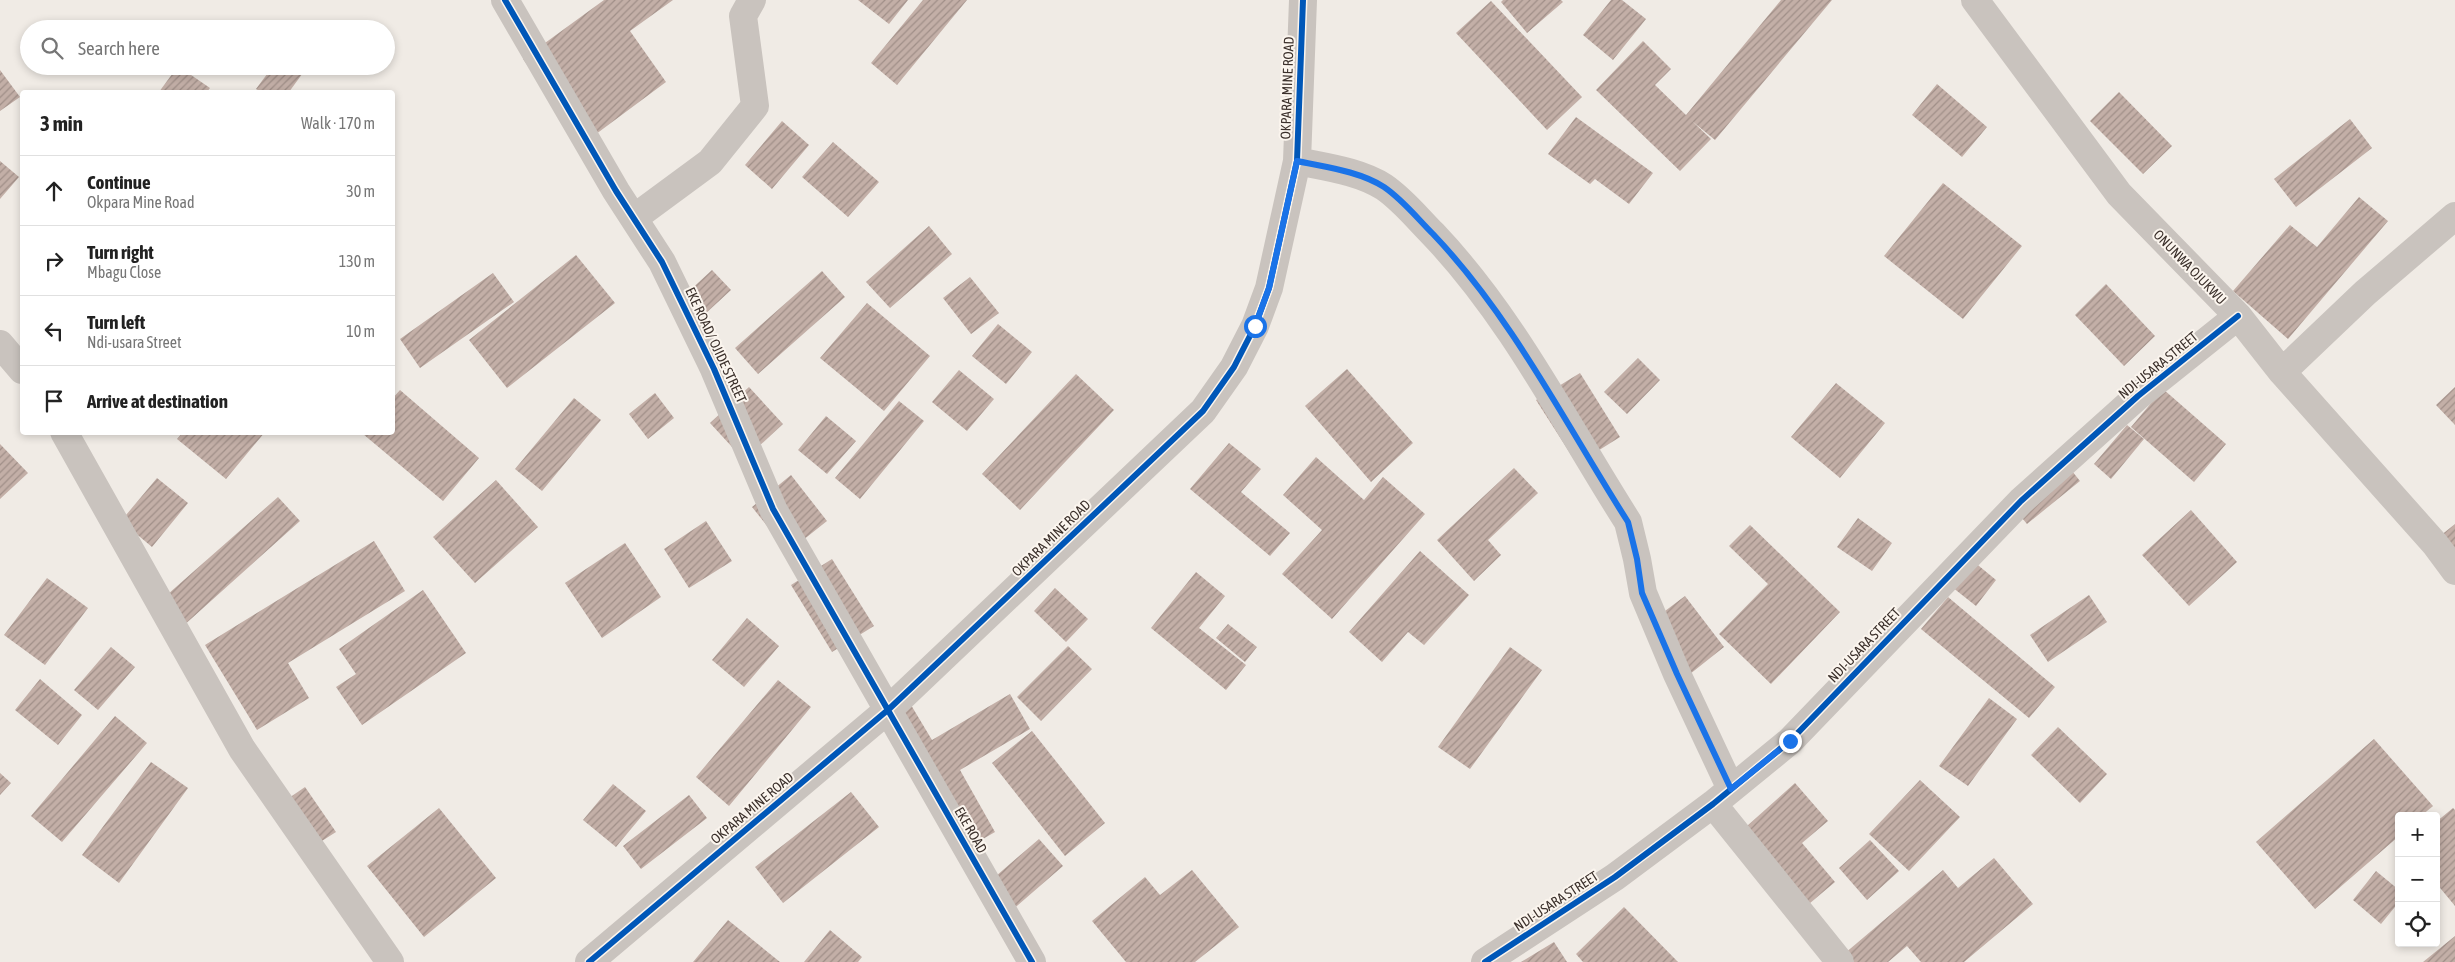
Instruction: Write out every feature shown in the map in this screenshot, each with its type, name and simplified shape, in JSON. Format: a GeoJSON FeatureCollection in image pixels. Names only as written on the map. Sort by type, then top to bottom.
{"type":"FeatureCollection","features":[{"type":"Feature","properties":{"kind":"street","name":"EKE ROAD/ OJIDE STREET"},"geometry":{"type":"LineString","coordinates":[[505,0],[662,262],[688,313],[773,509],[889,709]]}},
{"type":"Feature","properties":{"kind":"street"},"geometry":{"type":"LineString","coordinates":[[634,218],[710,162],[755,106],[743,16],[752,0]]}},
{"type":"Feature","properties":{"kind":"street","name":"OKPARA MINE ROAD"},"geometry":{"type":"LineString","coordinates":[[589,962],[889,709],[1203,411],[1222,386],[1255,326],[1269,288],[1297,161],[1303,0]]}},
{"type":"Feature","properties":{"kind":"street","name":"ONUNWA OJUKWU"},"geometry":{"type":"LineString","coordinates":[[1975,0],[2119,194],[2238,316],[2282,372],[2435,544],[2455,571]]}},
{"type":"Feature","properties":{"kind":"street"},"geometry":{"type":"LineString","coordinates":[[1297,161],[1363,177],[1383,186],[1402,201],[1454,256],[1496,311],[1628,522],[1636,550],[1642,593],[1681,682],[1722,796],[1840,962]]}},
{"type":"Feature","properties":{"kind":"street"},"geometry":{"type":"LineString","coordinates":[[2282,372],[2365,293],[2455,216]]}},
{"type":"Feature","properties":{"kind":"street","name":"NDI-USARA STREET"},"geometry":{"type":"LineString","coordinates":[[1485,962],[1615,877],[1722,796],[1790,741],[2021,501],[2138,396],[2238,316]]}},
{"type":"Feature","properties":{"kind":"street"},"geometry":{"type":"LineString","coordinates":[[0,344],[20,368]]}},
{"type":"Feature","properties":{"kind":"street"},"geometry":{"type":"LineString","coordinates":[[66,435],[242,749],[390,962]]}},
{"type":"Feature","properties":{"kind":"street","name":"EKE ROAD"},"geometry":{"type":"LineString","coordinates":[[889,709],[1032,962]]}},
{"type":"Feature","properties":{"kind":"building"},"geometry":{"type":"Polygon","coordinates":[[[604,0],[673,0],[630,31],[666,82],[584,143],[523,59],[604,0]]]}},
{"type":"Feature","properties":{"kind":"building"},"geometry":{"type":"Polygon","coordinates":[[[858,0],[908,0],[889,24],[858,0]]]}},
{"type":"Feature","properties":{"kind":"building"},"geometry":{"type":"Polygon","coordinates":[[[923,0],[967,0],[897,85],[871,63],[923,0]]]}},
{"type":"Feature","properties":{"kind":"building"},"geometry":{"type":"Polygon","coordinates":[[[1503,0],[1561,0],[1563,2],[1527,33],[1501,2],[1503,0]]]}},
{"type":"Feature","properties":{"kind":"building"},"geometry":{"type":"Polygon","coordinates":[[[1611,0],[1622,0],[1646,19],[1613,60],[1583,35],[1611,0]]]}},
{"type":"Feature","properties":{"kind":"building"},"geometry":{"type":"Polygon","coordinates":[[[1781,0],[1832,0],[1715,140],[1692,121],[1711,139],[1680,171],[1596,90],[1643,41],[1671,69],[1655,85],[1686,115],[1781,0]]]}},
{"type":"Feature","properties":{"kind":"building"},"geometry":{"type":"Polygon","coordinates":[[[1491,1],[1582,97],[1547,130],[1456,33],[1491,1]]]}},
{"type":"Feature","properties":{"kind":"building"},"geometry":{"type":"Polygon","coordinates":[[[0,70],[20,97],[0,111],[0,70]]]}},
{"type":"Feature","properties":{"kind":"building"},"geometry":{"type":"Polygon","coordinates":[[[171,75],[191,75],[210,88],[208,90],[160,90],[171,75]]]}},
{"type":"Feature","properties":{"kind":"building"},"geometry":{"type":"Polygon","coordinates":[[[266,75],[301,75],[290,90],[256,89],[266,75]]]}},
{"type":"Feature","properties":{"kind":"building"},"geometry":{"type":"Polygon","coordinates":[[[1937,84],[1987,127],[1962,157],[1912,115],[1937,84]]]}},
{"type":"Feature","properties":{"kind":"building"},"geometry":{"type":"Polygon","coordinates":[[[2119,92],[2172,146],[2143,174],[2090,121],[2119,92]]]}},
{"type":"Feature","properties":{"kind":"building"},"geometry":{"type":"Polygon","coordinates":[[[1576,117],[1653,173],[1629,204],[1595,179],[1590,184],[1548,154],[1576,117]]]}},
{"type":"Feature","properties":{"kind":"building"},"geometry":{"type":"Polygon","coordinates":[[[2350,119],[2372,148],[2296,207],[2274,179],[2350,119]]]}},
{"type":"Feature","properties":{"kind":"building"},"geometry":{"type":"Polygon","coordinates":[[[782,121],[809,145],[772,189],[745,165],[782,121]]]}},
{"type":"Feature","properties":{"kind":"building"},"geometry":{"type":"Polygon","coordinates":[[[833,142],[879,182],[848,217],[802,177],[833,142]]]}},
{"type":"Feature","properties":{"kind":"building"},"geometry":{"type":"Polygon","coordinates":[[[0,161],[19,177],[0,199],[0,161]]]}},
{"type":"Feature","properties":{"kind":"building"},"geometry":{"type":"Polygon","coordinates":[[[1943,183],[2022,246],[1963,319],[1884,256],[1943,183]]]}},
{"type":"Feature","properties":{"kind":"building"},"geometry":{"type":"Polygon","coordinates":[[[2359,197],[2388,221],[2288,339],[2233,291],[2290,225],[2317,247],[2359,197]]]}},
{"type":"Feature","properties":{"kind":"building"},"geometry":{"type":"Polygon","coordinates":[[[929,226],[952,254],[890,308],[866,282],[929,226]]]}},
{"type":"Feature","properties":{"kind":"building"},"geometry":{"type":"Polygon","coordinates":[[[576,255],[615,303],[507,388],[469,340],[576,255]]]}},
{"type":"Feature","properties":{"kind":"building"},"geometry":{"type":"Polygon","coordinates":[[[712,270],[731,290],[692,326],[673,306],[712,270]]]}},
{"type":"Feature","properties":{"kind":"building"},"geometry":{"type":"Polygon","coordinates":[[[822,271],[845,297],[758,374],[735,348],[822,271]]]}},
{"type":"Feature","properties":{"kind":"building"},"geometry":{"type":"Polygon","coordinates":[[[493,273],[514,302],[420,368],[400,339],[493,273]]]}},
{"type":"Feature","properties":{"kind":"building"},"geometry":{"type":"Polygon","coordinates":[[[970,277],[999,313],[971,334],[943,298],[970,277]]]}},
{"type":"Feature","properties":{"kind":"building"},"geometry":{"type":"Polygon","coordinates":[[[2106,284],[2155,336],[2124,366],[2075,315],[2106,284]]]}},
{"type":"Feature","properties":{"kind":"building"},"geometry":{"type":"Polygon","coordinates":[[[867,303],[930,356],[884,411],[820,358],[867,303]]]}},
{"type":"Feature","properties":{"kind":"building"},"geometry":{"type":"Polygon","coordinates":[[[998,324],[1032,352],[1006,384],[972,356],[998,324]]]}},
{"type":"Feature","properties":{"kind":"building"},"geometry":{"type":"Polygon","coordinates":[[[1638,358],[1660,380],[1627,414],[1604,392],[1638,358]]]}},
{"type":"Feature","properties":{"kind":"building"},"geometry":{"type":"Polygon","coordinates":[[[1347,369],[1413,443],[1371,482],[1305,406],[1347,369]]]}},
{"type":"Feature","properties":{"kind":"building"},"geometry":{"type":"Polygon","coordinates":[[[959,370],[994,399],[967,431],[932,402],[959,370]]]}},
{"type":"Feature","properties":{"kind":"building"},"geometry":{"type":"Polygon","coordinates":[[[1580,373],[1620,437],[1577,464],[1536,400],[1580,373]]]}},
{"type":"Feature","properties":{"kind":"building"},"geometry":{"type":"Polygon","coordinates":[[[1076,374],[1114,410],[1020,510],[982,474],[1076,374]]]}},
{"type":"Feature","properties":{"kind":"building"},"geometry":{"type":"Polygon","coordinates":[[[1836,383],[1885,423],[1840,478],[1791,437],[1836,383]]]}},
{"type":"Feature","properties":{"kind":"building"},"geometry":{"type":"Polygon","coordinates":[[[749,387],[783,424],[744,460],[710,423],[749,387]]]}},
{"type":"Feature","properties":{"kind":"building"},"geometry":{"type":"Polygon","coordinates":[[[2455,387],[2455,425],[2436,405],[2455,387]]]}},
{"type":"Feature","properties":{"kind":"building"},"geometry":{"type":"Polygon","coordinates":[[[2163,389],[2226,444],[2194,482],[2131,427],[2163,389]]]}},
{"type":"Feature","properties":{"kind":"building"},"geometry":{"type":"Polygon","coordinates":[[[400,390],[479,458],[443,501],[364,435],[395,435],[395,396],[400,390]]]}},
{"type":"Feature","properties":{"kind":"building"},"geometry":{"type":"Polygon","coordinates":[[[655,393],[674,418],[648,439],[629,414],[655,393]]]}},
{"type":"Feature","properties":{"kind":"building"},"geometry":{"type":"Polygon","coordinates":[[[574,398],[601,420],[542,491],[515,469],[574,398]]]}},
{"type":"Feature","properties":{"kind":"building"},"geometry":{"type":"Polygon","coordinates":[[[899,401],[924,421],[860,499],[835,478],[899,401]]]}},
{"type":"Feature","properties":{"kind":"building"},"geometry":{"type":"Polygon","coordinates":[[[826,416],[856,441],[827,474],[798,450],[826,416]]]}},
{"type":"Feature","properties":{"kind":"building"},"geometry":{"type":"Polygon","coordinates":[[[2127,425],[2144,439],[2111,479],[2094,464],[2127,425]]]}},
{"type":"Feature","properties":{"kind":"building"},"geometry":{"type":"Polygon","coordinates":[[[180,435],[263,435],[226,479],[177,439],[180,435]]]}},
{"type":"Feature","properties":{"kind":"building"},"geometry":{"type":"Polygon","coordinates":[[[1229,443],[1261,469],[1241,492],[1290,533],[1270,556],[1190,489],[1229,443]]]}},
{"type":"Feature","properties":{"kind":"building"},"geometry":{"type":"Polygon","coordinates":[[[0,444],[28,473],[0,499],[0,444]]]}},
{"type":"Feature","properties":{"kind":"building"},"geometry":{"type":"Polygon","coordinates":[[[2060,456],[2080,481],[2027,524],[2007,500],[2060,456]]]}},
{"type":"Feature","properties":{"kind":"building"},"geometry":{"type":"Polygon","coordinates":[[[1316,457],[1364,500],[1383,477],[1425,514],[1332,619],[1282,574],[1322,530],[1283,495],[1316,457]]]}},
{"type":"Feature","properties":{"kind":"building"},"geometry":{"type":"Polygon","coordinates":[[[1514,468],[1538,493],[1488,540],[1501,555],[1474,581],[1437,540],[1514,468]]]}},
{"type":"Feature","properties":{"kind":"building"},"geometry":{"type":"Polygon","coordinates":[[[791,475],[827,521],[788,552],[752,507],[791,475]]]}},
{"type":"Feature","properties":{"kind":"building"},"geometry":{"type":"Polygon","coordinates":[[[157,478],[188,503],[152,547],[121,521],[157,478]]]}},
{"type":"Feature","properties":{"kind":"building"},"geometry":{"type":"Polygon","coordinates":[[[496,480],[538,527],[475,583],[433,537],[496,480]]]}},
{"type":"Feature","properties":{"kind":"building"},"geometry":{"type":"Polygon","coordinates":[[[278,497],[300,521],[182,627],[159,602],[278,497]]]}},
{"type":"Feature","properties":{"kind":"building"},"geometry":{"type":"Polygon","coordinates":[[[2191,510],[2237,562],[2189,606],[2142,555],[2191,510]]]}},
{"type":"Feature","properties":{"kind":"building"},"geometry":{"type":"Polygon","coordinates":[[[1858,518],[1892,543],[1872,571],[1837,547],[1858,518]]]}},
{"type":"Feature","properties":{"kind":"building"},"geometry":{"type":"Polygon","coordinates":[[[706,521],[732,561],[689,588],[664,549],[706,521]]]}},
{"type":"Feature","properties":{"kind":"building"},"geometry":{"type":"Polygon","coordinates":[[[2455,524],[2455,555],[2440,536],[2455,524]]]}},
{"type":"Feature","properties":{"kind":"building"},"geometry":{"type":"Polygon","coordinates":[[[1750,525],[1840,612],[1771,684],[1719,634],[1768,584],[1729,546],[1750,525]]]}},
{"type":"Feature","properties":{"kind":"building"},"geometry":{"type":"Polygon","coordinates":[[[374,541],[405,591],[288,663],[309,698],[257,730],[205,645],[374,541]]]}},
{"type":"Feature","properties":{"kind":"building"},"geometry":{"type":"Polygon","coordinates":[[[625,543],[661,597],[602,638],[565,583],[625,543]]]}},
{"type":"Feature","properties":{"kind":"building"},"geometry":{"type":"Polygon","coordinates":[[[1420,551],[1469,595],[1424,645],[1408,632],[1382,662],[1349,632],[1420,551]]]}},
{"type":"Feature","properties":{"kind":"building"},"geometry":{"type":"Polygon","coordinates":[[[832,559],[874,626],[832,652],[791,585],[832,559]]]}},
{"type":"Feature","properties":{"kind":"building"},"geometry":{"type":"Polygon","coordinates":[[[1973,561],[1996,580],[1976,606],[1952,587],[1973,561]]]}},
{"type":"Feature","properties":{"kind":"building"},"geometry":{"type":"Polygon","coordinates":[[[1196,572],[1225,596],[1199,628],[1246,665],[1226,690],[1151,628],[1196,572]]]}},
{"type":"Feature","properties":{"kind":"building"},"geometry":{"type":"Polygon","coordinates":[[[47,578],[88,608],[45,665],[4,635],[47,578]]]}},
{"type":"Feature","properties":{"kind":"building"},"geometry":{"type":"Polygon","coordinates":[[[1055,588],[1088,619],[1066,642],[1034,611],[1055,588]]]}},
{"type":"Feature","properties":{"kind":"building"},"geometry":{"type":"Polygon","coordinates":[[[423,590],[466,653],[362,725],[336,687],[356,674],[339,649],[423,590]]]}},
{"type":"Feature","properties":{"kind":"building"},"geometry":{"type":"Polygon","coordinates":[[[2089,595],[2107,622],[2048,662],[2030,635],[2089,595]]]}},
{"type":"Feature","properties":{"kind":"building"},"geometry":{"type":"Polygon","coordinates":[[[1685,596],[1724,647],[1685,678],[1645,626],[1685,596]]]}},
{"type":"Feature","properties":{"kind":"building"},"geometry":{"type":"Polygon","coordinates":[[[1948,597],[2055,687],[2029,718],[1921,629],[1948,597]]]}},
{"type":"Feature","properties":{"kind":"building"},"geometry":{"type":"Polygon","coordinates":[[[747,618],[779,646],[744,687],[712,660],[747,618]]]}},
{"type":"Feature","properties":{"kind":"building"},"geometry":{"type":"Polygon","coordinates":[[[1228,624],[1257,647],[1245,662],[1216,638],[1228,624]]]}},
{"type":"Feature","properties":{"kind":"building"},"geometry":{"type":"Polygon","coordinates":[[[1068,646],[1092,669],[1041,721],[1017,697],[1068,646]]]}},
{"type":"Feature","properties":{"kind":"building"},"geometry":{"type":"Polygon","coordinates":[[[111,647],[135,667],[98,710],[74,690],[111,647]]]}},
{"type":"Feature","properties":{"kind":"building"},"geometry":{"type":"Polygon","coordinates":[[[1510,647],[1542,670],[1470,769],[1438,747],[1510,647]]]}},
{"type":"Feature","properties":{"kind":"building"},"geometry":{"type":"Polygon","coordinates":[[[40,679],[82,715],[58,745],[15,710],[40,679]]]}},
{"type":"Feature","properties":{"kind":"building"},"geometry":{"type":"Polygon","coordinates":[[[778,680],[811,707],[729,806],[696,777],[778,680]]]}},
{"type":"Feature","properties":{"kind":"building"},"geometry":{"type":"Polygon","coordinates":[[[1010,694],[1030,729],[960,770],[995,832],[957,854],[881,722],[911,705],[932,740],[1010,694]]]}},
{"type":"Feature","properties":{"kind":"building"},"geometry":{"type":"Polygon","coordinates":[[[1989,698],[2017,719],[1968,786],[1939,766],[1989,698]]]}},
{"type":"Feature","properties":{"kind":"building"},"geometry":{"type":"Polygon","coordinates":[[[115,716],[147,743],[62,842],[31,816],[115,716]]]}},
{"type":"Feature","properties":{"kind":"building"},"geometry":{"type":"Polygon","coordinates":[[[2058,727],[2107,774],[2080,803],[2031,755],[2058,727]]]}},
{"type":"Feature","properties":{"kind":"building"},"geometry":{"type":"Polygon","coordinates":[[[1032,731],[1105,823],[1065,856],[992,763],[1032,731]]]}},
{"type":"Feature","properties":{"kind":"building"},"geometry":{"type":"Polygon","coordinates":[[[2374,739],[2433,806],[2426,812],[2395,812],[2395,839],[2315,909],[2256,842],[2374,739]]]}},
{"type":"Feature","properties":{"kind":"building"},"geometry":{"type":"Polygon","coordinates":[[[151,762],[188,788],[119,883],[82,855],[151,762]]]}},
{"type":"Feature","properties":{"kind":"building"},"geometry":{"type":"Polygon","coordinates":[[[0,773],[11,783],[0,795],[0,773]]]}},
{"type":"Feature","properties":{"kind":"building"},"geometry":{"type":"Polygon","coordinates":[[[1920,780],[1960,817],[1909,871],[1869,834],[1920,780]]]}},
{"type":"Feature","properties":{"kind":"building"},"geometry":{"type":"Polygon","coordinates":[[[1795,783],[1828,821],[1802,843],[1835,882],[1803,909],[1737,835],[1795,783]]]}},
{"type":"Feature","properties":{"kind":"building"},"geometry":{"type":"Polygon","coordinates":[[[613,784],[646,811],[616,847],[583,820],[613,784]]]}},
{"type":"Feature","properties":{"kind":"building"},"geometry":{"type":"Polygon","coordinates":[[[305,787],[336,832],[303,853],[273,809],[305,787]]]}},
{"type":"Feature","properties":{"kind":"building"},"geometry":{"type":"Polygon","coordinates":[[[851,792],[879,827],[783,903],[755,867],[851,792]]]}},
{"type":"Feature","properties":{"kind":"building"},"geometry":{"type":"Polygon","coordinates":[[[689,795],[707,818],[641,869],[623,846],[689,795]]]}},
{"type":"Feature","properties":{"kind":"building"},"geometry":{"type":"Polygon","coordinates":[[[439,808],[496,878],[424,937],[367,866],[439,808]]]}},
{"type":"Feature","properties":{"kind":"building"},"geometry":{"type":"Polygon","coordinates":[[[2453,808],[2455,810],[2455,906],[2440,888],[2440,819],[2453,808]]]}},
{"type":"Feature","properties":{"kind":"building"},"geometry":{"type":"Polygon","coordinates":[[[1039,839],[1063,866],[1004,917],[981,889],[1039,839]]]}},
{"type":"Feature","properties":{"kind":"building"},"geometry":{"type":"Polygon","coordinates":[[[1870,840],[1899,871],[1867,900],[1839,868],[1870,840]]]}},
{"type":"Feature","properties":{"kind":"building"},"geometry":{"type":"Polygon","coordinates":[[[1994,858],[2033,904],[1964,962],[1921,962],[1907,946],[1888,962],[1839,962],[1837,960],[1943,870],[1958,888],[1994,858]]]}},
{"type":"Feature","properties":{"kind":"building"},"geometry":{"type":"Polygon","coordinates":[[[1192,870],[1239,927],[1195,962],[1126,962],[1092,921],[1145,877],[1160,895],[1192,870]]]}},
{"type":"Feature","properties":{"kind":"building"},"geometry":{"type":"Polygon","coordinates":[[[2376,871],[2395,887],[2395,907],[2381,924],[2353,900],[2376,871]]]}},
{"type":"Feature","properties":{"kind":"building"},"geometry":{"type":"Polygon","coordinates":[[[1624,907],[1678,962],[1583,962],[1576,954],[1624,907]]]}},
{"type":"Feature","properties":{"kind":"building"},"geometry":{"type":"Polygon","coordinates":[[[728,920],[780,962],[693,962],[728,920]]]}},
{"type":"Feature","properties":{"kind":"building"},"geometry":{"type":"Polygon","coordinates":[[[830,930],[862,957],[858,962],[804,962],[830,930]]]}},
{"type":"Feature","properties":{"kind":"building"},"geometry":{"type":"Polygon","coordinates":[[[2455,936],[2455,962],[2423,962],[2455,936]]]}},
{"type":"Feature","properties":{"kind":"building"},"geometry":{"type":"Polygon","coordinates":[[[1554,942],[1567,962],[1521,962],[1554,942]]]}},
{"type":"Feature","properties":{"kind":"cycle path"},"geometry":{"type":"LineString","coordinates":[[505,0],[616,191],[662,262],[714,369],[773,509],[1032,962]]}},
{"type":"Feature","properties":{"kind":"cycle path"},"geometry":{"type":"LineString","coordinates":[[589,962],[889,709],[1203,411],[1234,367],[1255,326],[1269,288],[1297,161],[1303,0]]}},
{"type":"Feature","properties":{"kind":"cycle path"},"geometry":{"type":"LineString","coordinates":[[1485,962],[1615,877],[1713,804],[1790,741],[2021,501],[2138,396],[2238,316]]}},
{"type":"Feature","properties":{"kind":"route"},"geometry":{"type":"LineString","coordinates":[[1255,326],[1269,288],[1297,161],[1363,177],[1383,186],[1402,201],[1454,256],[1496,311],[1628,522],[1634,542],[1642,593],[1715,758],[1731,789],[1790,741]]}}]}
